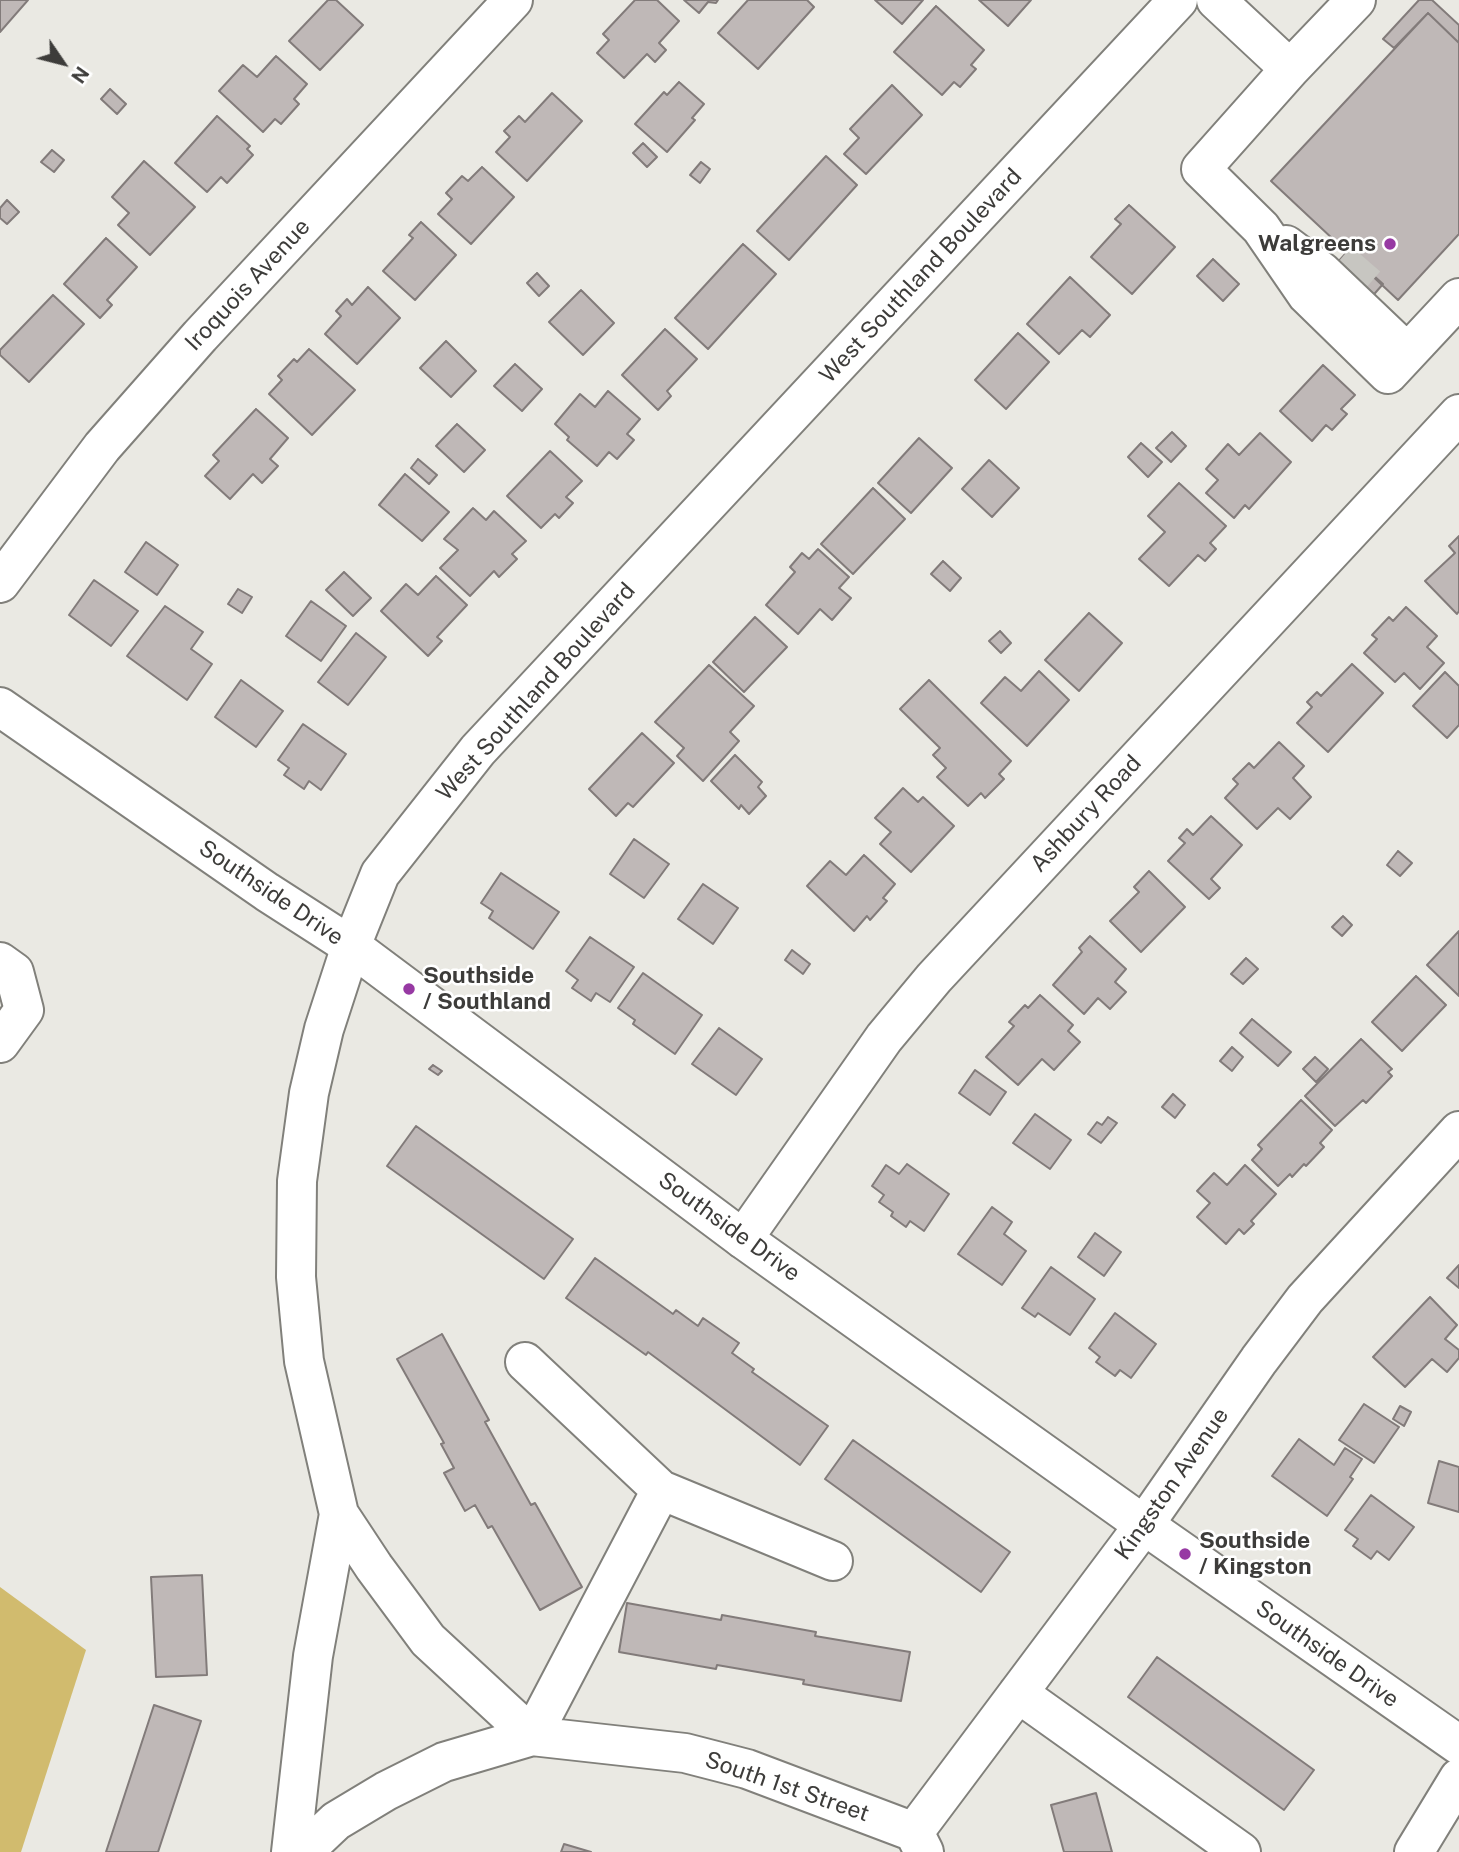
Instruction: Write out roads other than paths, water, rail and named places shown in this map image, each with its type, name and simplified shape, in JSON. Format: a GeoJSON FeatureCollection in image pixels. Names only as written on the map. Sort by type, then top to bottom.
{"type":"FeatureCollection","features":[{"type":"Feature","properties":{"kind":"street","name":"Iroquois Avenue"},"geometry":{"type":"LineString","coordinates":[[0,583],[102,447],[129,416],[513,0]]}},
{"type":"Feature","properties":{"kind":"street","name":"West Southland Boulevard"},"geometry":{"type":"LineString","coordinates":[[291,1852],[313,1657],[339,1514],[304,1360],[296,1277],[296,1181],[309,1093],[324,1029],[351,946],[380,874],[478,750],[1178,0]]}},
{"type":"Feature","properties":{"kind":"street"},"geometry":{"type":"LineString","coordinates":[[1216,0],[1290,69]]}},
{"type":"Feature","properties":{"kind":"street"},"geometry":{"type":"LineString","coordinates":[[1356,0],[1201,169],[1261,228],[1415,345]]}},
{"type":"Feature","properties":{"kind":"street"},"geometry":{"type":"LineString","coordinates":[[1261,228],[1319,242],[1339,261]]}},
{"type":"Feature","properties":{"kind":"street"},"geometry":{"type":"LineString","coordinates":[[1376,292],[1415,345]]}},
{"type":"Feature","properties":{"kind":"street"},"geometry":{"type":"LineString","coordinates":[[1415,345],[1459,298]]}},
{"type":"Feature","properties":{"kind":"street","name":"Ashbury Road"},"geometry":{"type":"LineString","coordinates":[[743,1239],[884,1038],[934,978],[1459,414]]}},
{"type":"Feature","properties":{"kind":"street","name":"Southside Drive"},"geometry":{"type":"LineString","coordinates":[[0,707],[267,892],[351,946],[743,1239],[1144,1525],[1459,1745]]}},
{"type":"Feature","properties":{"kind":"street"},"geometry":{"type":"LineString","coordinates":[[0,962],[14,972],[24,1010],[0,1043]]}},
{"type":"Feature","properties":{"kind":"street","name":"Kingston Avenue"},"geometry":{"type":"LineString","coordinates":[[919,1842],[1018,1693],[1144,1525],[1305,1299],[1459,1131]]}},
{"type":"Feature","properties":{"kind":"street"},"geometry":{"type":"LineString","coordinates":[[525,1362],[661,1490],[833,1561]]}},
{"type":"Feature","properties":{"kind":"street"},"geometry":{"type":"LineString","coordinates":[[339,1514],[428,1640],[532,1736],[661,1490]]}},
{"type":"Feature","properties":{"kind":"street"},"geometry":{"type":"LineString","coordinates":[[1018,1693],[1241,1852]]}},
{"type":"Feature","properties":{"kind":"street","name":"South 1st Street"},"geometry":{"type":"LineString","coordinates":[[303,1852],[336,1821],[386,1791],[444,1762],[532,1736],[685,1754],[747,1769],[919,1842]]}},
{"type":"Feature","properties":{"kind":"street"},"geometry":{"type":"LineString","coordinates":[[1414,1852],[1459,1778]]}},
{"type":"Feature","properties":{"kind":"tunnel"},"geometry":{"type":"LineString","coordinates":[[1339,261],[1375,292]]}},
{"type":"Feature","properties":{"kind":"place","name":"Walgreens"},"geometry":{"type":"Point","coordinates":[1390,244]}},
{"type":"Feature","properties":{"kind":"place","name":"Southside / Southland"},"geometry":{"type":"Point","coordinates":[409,989]}},
{"type":"Feature","properties":{"kind":"place","name":"Southside / Kingston"},"geometry":{"type":"Point","coordinates":[1185,1554]}}]}
